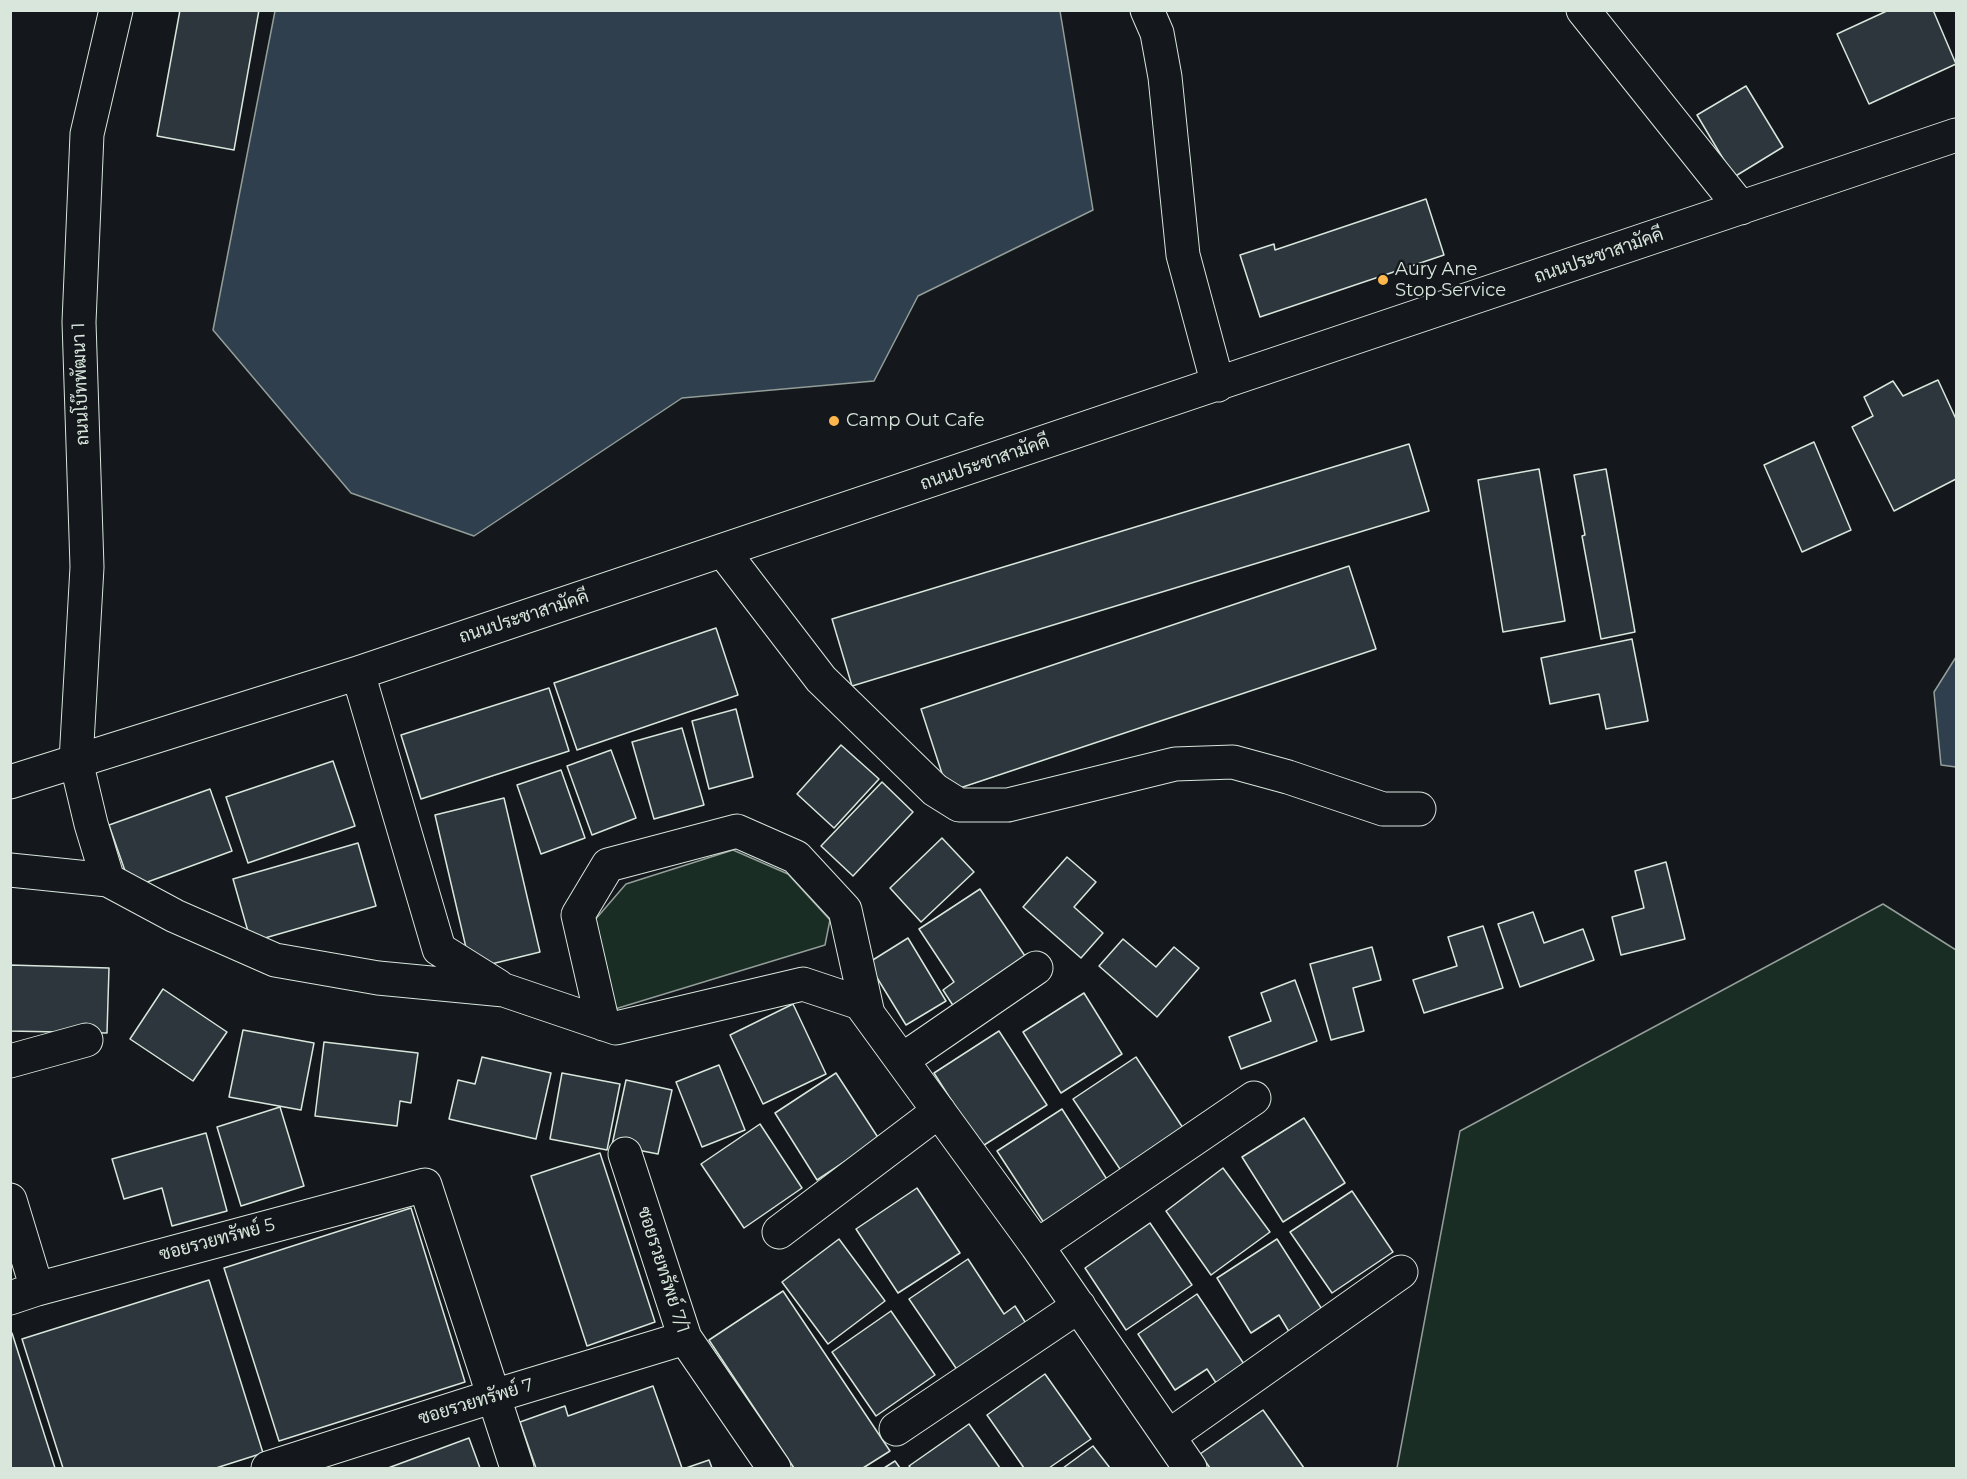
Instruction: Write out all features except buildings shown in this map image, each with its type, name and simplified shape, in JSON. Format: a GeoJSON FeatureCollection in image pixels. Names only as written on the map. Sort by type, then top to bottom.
{"type":"FeatureCollection","features":[{"type":"Feature","properties":{"kind":"street","name":"ถนนโบ๊ทพัฒนา 1"},"geometry":{"type":"LineString","coordinates":[[108,880],[91,824],[76,761],[87,567],[79,322],[87,134],[116,10]]}},
{"type":"Feature","properties":{"kind":"street"},"geometry":{"type":"LineString","coordinates":[[1147,10],[1157,33],[1165,76],[1183,255],[1218,384]]}},
{"type":"Feature","properties":{"kind":"street"},"geometry":{"type":"LineString","coordinates":[[1588,12],[1741,208]]}},
{"type":"Feature","properties":{"kind":"street","name":"ถนนประชาสามัคคี"},"geometry":{"type":"LineString","coordinates":[[10,782],[358,673],[1956,135]]}},
{"type":"Feature","properties":{"kind":"street"},"geometry":{"type":"LineString","coordinates":[[723,551],[821,679],[935,790],[959,806],[1008,805],[1175,764],[1233,762],[1288,777],[1383,809],[1419,808]]}},
{"type":"Feature","properties":{"kind":"street"},"geometry":{"type":"LineString","coordinates":[[358,673],[439,949],[504,990],[616,1028],[803,984],[860,1003],[1079,1305],[1190,1468]]}},
{"type":"Feature","properties":{"kind":"street"},"geometry":{"type":"LineString","coordinates":[[603,1024],[578,915],[608,866],[737,831],[796,856],[845,910],[868,1014]]}},
{"type":"Feature","properties":{"kind":"street"},"geometry":{"type":"LineString","coordinates":[[10,870],[108,880],[175,916],[275,960],[378,978],[504,990]]}},
{"type":"Feature","properties":{"kind":"street"},"geometry":{"type":"LineString","coordinates":[[902,1060],[1036,968]]}},
{"type":"Feature","properties":{"kind":"street"},"geometry":{"type":"LineString","coordinates":[[10,1061],[86,1040]]}},
{"type":"Feature","properties":{"kind":"street"},"geometry":{"type":"LineString","coordinates":[[1037,1246],[1254,1098]]}},
{"type":"Feature","properties":{"kind":"street"},"geometry":{"type":"LineString","coordinates":[[779,1232],[939,1110]]}},
{"type":"Feature","properties":{"kind":"street","name":"ซอยรวยทรัพย์ 7/1"},"geometry":{"type":"LineString","coordinates":[[625,1154],[684,1338],[774,1468]]}},
{"type":"Feature","properties":{"kind":"street","name":"ซอยรวยทรัพย์ 5"},"geometry":{"type":"LineString","coordinates":[[24,1293],[425,1185],[494,1396]]}},
{"type":"Feature","properties":{"kind":"street"},"geometry":{"type":"LineString","coordinates":[[10,1200],[24,1293]]}},
{"type":"Feature","properties":{"kind":"street"},"geometry":{"type":"LineString","coordinates":[[1169,1436],[1401,1272]]}},
{"type":"Feature","properties":{"kind":"street"},"geometry":{"type":"LineString","coordinates":[[896,1429],[1079,1305]]}},
{"type":"Feature","properties":{"kind":"street","name":"ซอยรวยทรัพย์ 7"},"geometry":{"type":"LineString","coordinates":[[268,1468],[684,1338]]}},
{"type":"Feature","properties":{"kind":"street"},"geometry":{"type":"LineString","coordinates":[[494,1396],[517,1468]]}},
{"type":"Feature","properties":{"kind":"green space"},"geometry":{"type":"Polygon","coordinates":[[[733,850],[788,874],[830,920],[825,945],[615,1009],[594,921],[626,884],[733,850]]]}},
{"type":"Feature","properties":{"kind":"green space"},"geometry":{"type":"Polygon","coordinates":[[[1883,904],[1956,950],[1956,1468],[1397,1468],[1460,1131],[1883,904]]]}},
{"type":"Feature","properties":{"kind":"water"},"geometry":{"type":"Polygon","coordinates":[[[275,11],[1060,11],[1093,210],[918,296],[874,381],[682,398],[474,536],[351,493],[213,330],[275,11]]]}},
{"type":"Feature","properties":{"kind":"water"},"geometry":{"type":"Polygon","coordinates":[[[1956,657],[1956,767],[1941,765],[1934,692],[1956,657]]]}},
{"type":"Feature","properties":{"kind":"place","name":"Aury Ane Stop Service"},"geometry":{"type":"Point","coordinates":[1383,280]}},
{"type":"Feature","properties":{"kind":"place","name":"Camp Out Cafe"},"geometry":{"type":"Point","coordinates":[834,421]}}]}
